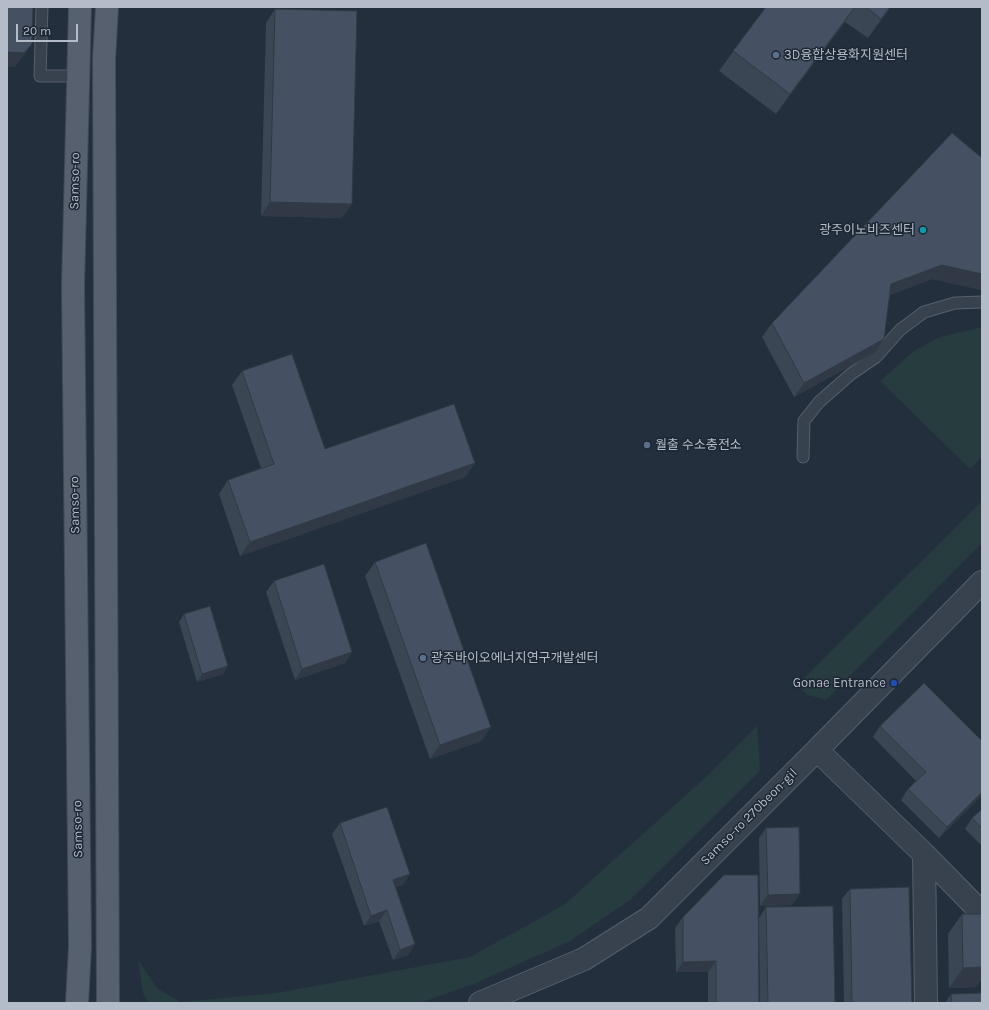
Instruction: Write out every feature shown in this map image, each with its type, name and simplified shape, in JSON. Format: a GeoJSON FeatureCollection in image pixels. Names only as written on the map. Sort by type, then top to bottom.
{"type":"FeatureCollection","features":[{"type":"Feature","properties":{"kind":"main road","name":"Samso-ro"},"geometry":{"type":"LineString","coordinates":[[77,1003],[80,931],[73,286],[80,7]]}},
{"type":"Feature","properties":{"kind":"main road"},"geometry":{"type":"LineString","coordinates":[[107,7],[104,59],[108,1003]]}},
{"type":"Feature","properties":{"kind":"street","name":"Samso-ro 270beon-gil"},"geometry":{"type":"LineString","coordinates":[[480,1003],[584,959],[649,918],[982,582]]}},
{"type":"Feature","properties":{"kind":"street"},"geometry":{"type":"LineString","coordinates":[[817,750],[924,854],[982,913]]}},
{"type":"Feature","properties":{"kind":"street"},"geometry":{"type":"LineString","coordinates":[[924,854],[926,1003]]}},
{"type":"Feature","properties":{"kind":"lane"},"geometry":{"type":"LineString","coordinates":[[42,7],[40,76],[78,76]]}},
{"type":"Feature","properties":{"kind":"lane"},"geometry":{"type":"LineString","coordinates":[[803,457],[804,422],[819,402],[851,374],[876,357],[900,330],[924,312],[955,303],[982,302]]}},
{"type":"Feature","properties":{"kind":"green space"},"geometry":{"type":"Polygon","coordinates":[[[982,328],[982,456],[970,469],[880,381],[914,351],[940,337],[982,328]]]}},
{"type":"Feature","properties":{"kind":"green space"},"geometry":{"type":"Polygon","coordinates":[[[982,501],[982,543],[826,700],[808,695],[797,685],[982,501]]]}},
{"type":"Feature","properties":{"kind":"green space"},"geometry":{"type":"Polygon","coordinates":[[[757,726],[760,771],[630,900],[570,941],[476,983],[420,1003],[149,1003],[143,993],[138,960],[158,989],[181,1002],[277,993],[470,957],[564,905],[704,779],[757,726]]]}},
{"type":"Feature","properties":{"kind":"building"},"geometry":{"type":"Polygon","coordinates":[[[7,7],[33,7],[32,44],[24,53],[7,52],[7,7]]]}},
{"type":"Feature","properties":{"kind":"building","name":"3D융합상용화지원센터"},"geometry":{"type":"Polygon","coordinates":[[[766,7],[855,7],[790,94],[733,51],[766,7]]]}},
{"type":"Feature","properties":{"kind":"building"},"geometry":{"type":"Polygon","coordinates":[[[866,7],[890,7],[881,19],[866,7]]]}},
{"type":"Feature","properties":{"kind":"building"},"geometry":{"type":"Polygon","coordinates":[[[275,9],[357,11],[352,204],[270,202],[275,9]]]}},
{"type":"Feature","properties":{"kind":"building","name":"광주이노비즈센터"},"geometry":{"type":"Polygon","coordinates":[[[952,133],[982,158],[982,274],[942,265],[891,284],[884,339],[804,383],[772,323],[952,133]]]}},
{"type":"Feature","properties":{"kind":"building"},"geometry":{"type":"Polygon","coordinates":[[[292,354],[325,449],[454,404],[475,463],[250,542],[228,480],[274,464],[242,371],[292,354]]]}},
{"type":"Feature","properties":{"kind":"building","name":"광주바이오에너지연구개발센터"},"geometry":{"type":"Polygon","coordinates":[[[426,543],[491,727],[440,745],[375,562],[426,543]]]}},
{"type":"Feature","properties":{"kind":"building"},"geometry":{"type":"Polygon","coordinates":[[[324,564],[352,652],[302,669],[274,581],[324,564]]]}},
{"type":"Feature","properties":{"kind":"building"},"geometry":{"type":"Polygon","coordinates":[[[210,606],[228,666],[202,674],[184,614],[210,606]]]}},
{"type":"Feature","properties":{"kind":"building"},"geometry":{"type":"Polygon","coordinates":[[[924,683],[982,741],[982,792],[947,827],[908,789],[926,772],[880,726],[924,683]]]}},
{"type":"Feature","properties":{"kind":"building"},"geometry":{"type":"Polygon","coordinates":[[[387,807],[410,874],[393,880],[415,944],[400,950],[387,910],[371,916],[340,823],[387,807]]]}},
{"type":"Feature","properties":{"kind":"building"},"geometry":{"type":"Polygon","coordinates":[[[982,809],[982,828],[972,818],[982,809]]]}},
{"type":"Feature","properties":{"kind":"building"},"geometry":{"type":"Polygon","coordinates":[[[799,827],[800,894],[768,895],[766,828],[799,827]]]}},
{"type":"Feature","properties":{"kind":"building"},"geometry":{"type":"Polygon","coordinates":[[[724,875],[758,875],[759,1003],[716,1003],[716,961],[683,962],[683,917],[724,875]]]}},
{"type":"Feature","properties":{"kind":"building"},"geometry":{"type":"Polygon","coordinates":[[[909,887],[912,1003],[852,1003],[850,889],[909,887]]]}},
{"type":"Feature","properties":{"kind":"building"},"geometry":{"type":"Polygon","coordinates":[[[833,906],[835,1003],[768,1003],[766,907],[833,906]]]}},
{"type":"Feature","properties":{"kind":"building"},"geometry":{"type":"Polygon","coordinates":[[[962,914],[982,914],[982,967],[963,968],[962,914]]]}},
{"type":"Feature","properties":{"kind":"building"},"geometry":{"type":"Polygon","coordinates":[[[982,993],[982,1003],[952,1003],[951,994],[982,993]]]}},
{"type":"Feature","properties":{"kind":"place","name":"3D융합상용화지원센터"},"geometry":{"type":"Point","coordinates":[776,55]}},
{"type":"Feature","properties":{"kind":"place","name":"광주이노비즈센터"},"geometry":{"type":"Point","coordinates":[923,230]}},
{"type":"Feature","properties":{"kind":"place","name":"월출 수소충전소"},"geometry":{"type":"Point","coordinates":[647,445]}},
{"type":"Feature","properties":{"kind":"place","name":"광주바이오에너지연구개발센터"},"geometry":{"type":"Point","coordinates":[423,658]}},
{"type":"Feature","properties":{"kind":"place","name":"Gonae Entrance"},"geometry":{"type":"Point","coordinates":[894,683]}}]}
